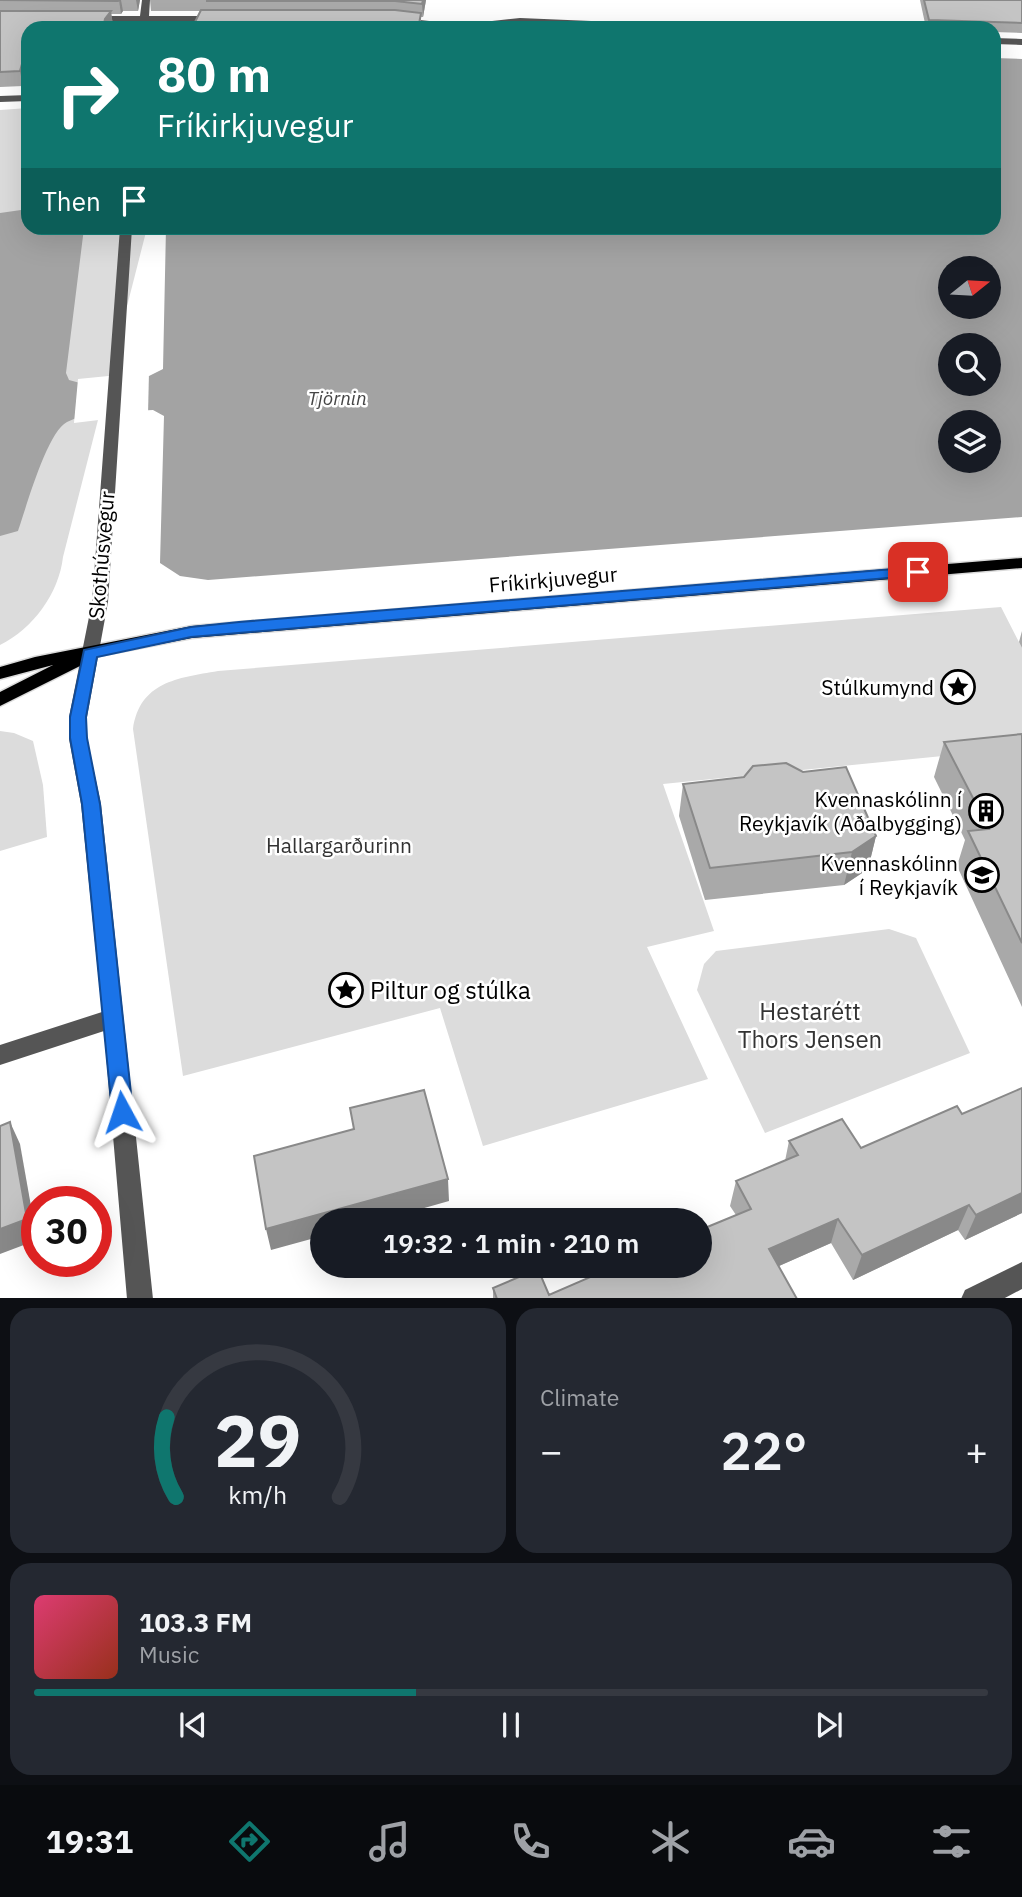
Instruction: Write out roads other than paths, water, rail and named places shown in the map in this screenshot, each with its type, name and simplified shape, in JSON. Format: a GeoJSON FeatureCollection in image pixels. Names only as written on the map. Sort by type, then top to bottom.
{"type":"FeatureCollection","features":[{"type":"Feature","properties":{"kind":"main road","name":"Fríkirkjuvegur"},"geometry":{"type":"LineString","coordinates":[[0,673],[36,663],[191,632],[1022,563]]}},
{"type":"Feature","properties":{"kind":"main road"},"geometry":{"type":"LineString","coordinates":[[0,701],[53,675],[89,653]]}},
{"type":"Feature","properties":{"kind":"street"},"geometry":{"type":"LineString","coordinates":[[143,21],[146,0]]}},
{"type":"Feature","properties":{"kind":"street"},"geometry":{"type":"LineString","coordinates":[[76,19],[103,21]]}},
{"type":"Feature","properties":{"kind":"street"},"geometry":{"type":"LineString","coordinates":[[198,21],[234,19]]}},
{"type":"Feature","properties":{"kind":"street"},"geometry":{"type":"LineString","coordinates":[[383,20],[394,21]]}},
{"type":"Feature","properties":{"kind":"street"},"geometry":{"type":"LineString","coordinates":[[1001,41],[1022,42]]}},
{"type":"Feature","properties":{"kind":"street"},"geometry":{"type":"LineString","coordinates":[[0,99],[21,98]]}},
{"type":"Feature","properties":{"kind":"street","name":"Skothúsvegur"},"geometry":{"type":"LineString","coordinates":[[126,235],[100,602],[78,717],[78,738],[91,804],[140,1298]]}},
{"type":"Feature","properties":{"kind":"street"},"geometry":{"type":"LineString","coordinates":[[0,1055],[114,1017]]}},
{"type":"Feature","properties":{"kind":"street"},"geometry":{"type":"LineString","coordinates":[[974,1298],[1022,1275]]}},
{"type":"Feature","properties":{"kind":"water","name":"Tjörnin"},"geometry":{"type":"Polygon","coordinates":[[[1001,58],[1022,59],[1022,517],[208,580],[180,576],[160,563],[164,416],[153,410],[98,413],[67,422],[59,429],[45,455],[18,531],[0,536],[0,213],[21,210],[21,235],[83,235],[66,373],[69,380],[80,383],[149,376],[163,369],[166,235],[1001,235],[1001,58]]]}},
{"type":"Feature","properties":{"kind":"place","name":"Stúlkumynd"},"geometry":{"type":"Point","coordinates":[958,687]}},
{"type":"Feature","properties":{"kind":"place","name":"Kvennaskólinn í Reykjavík (Aðalbygging)"},"geometry":{"type":"Point","coordinates":[986,811]}},
{"type":"Feature","properties":{"kind":"place","name":"Kvennaskólinn í Reykjavík"},"geometry":{"type":"Point","coordinates":[982,875]}},
{"type":"Feature","properties":{"kind":"place","name":"Piltur og stúlka"},"geometry":{"type":"Point","coordinates":[346,990]}},
{"type":"Feature","properties":{"kind":"park label","name":"Hallargarðurinn"},"geometry":{"type":"Point","coordinates":[339,845]}},
{"type":"Feature","properties":{"kind":"park label","name":"Hestarétt Thors Jensen"},"geometry":{"type":"Point","coordinates":[810,1025]}}]}
